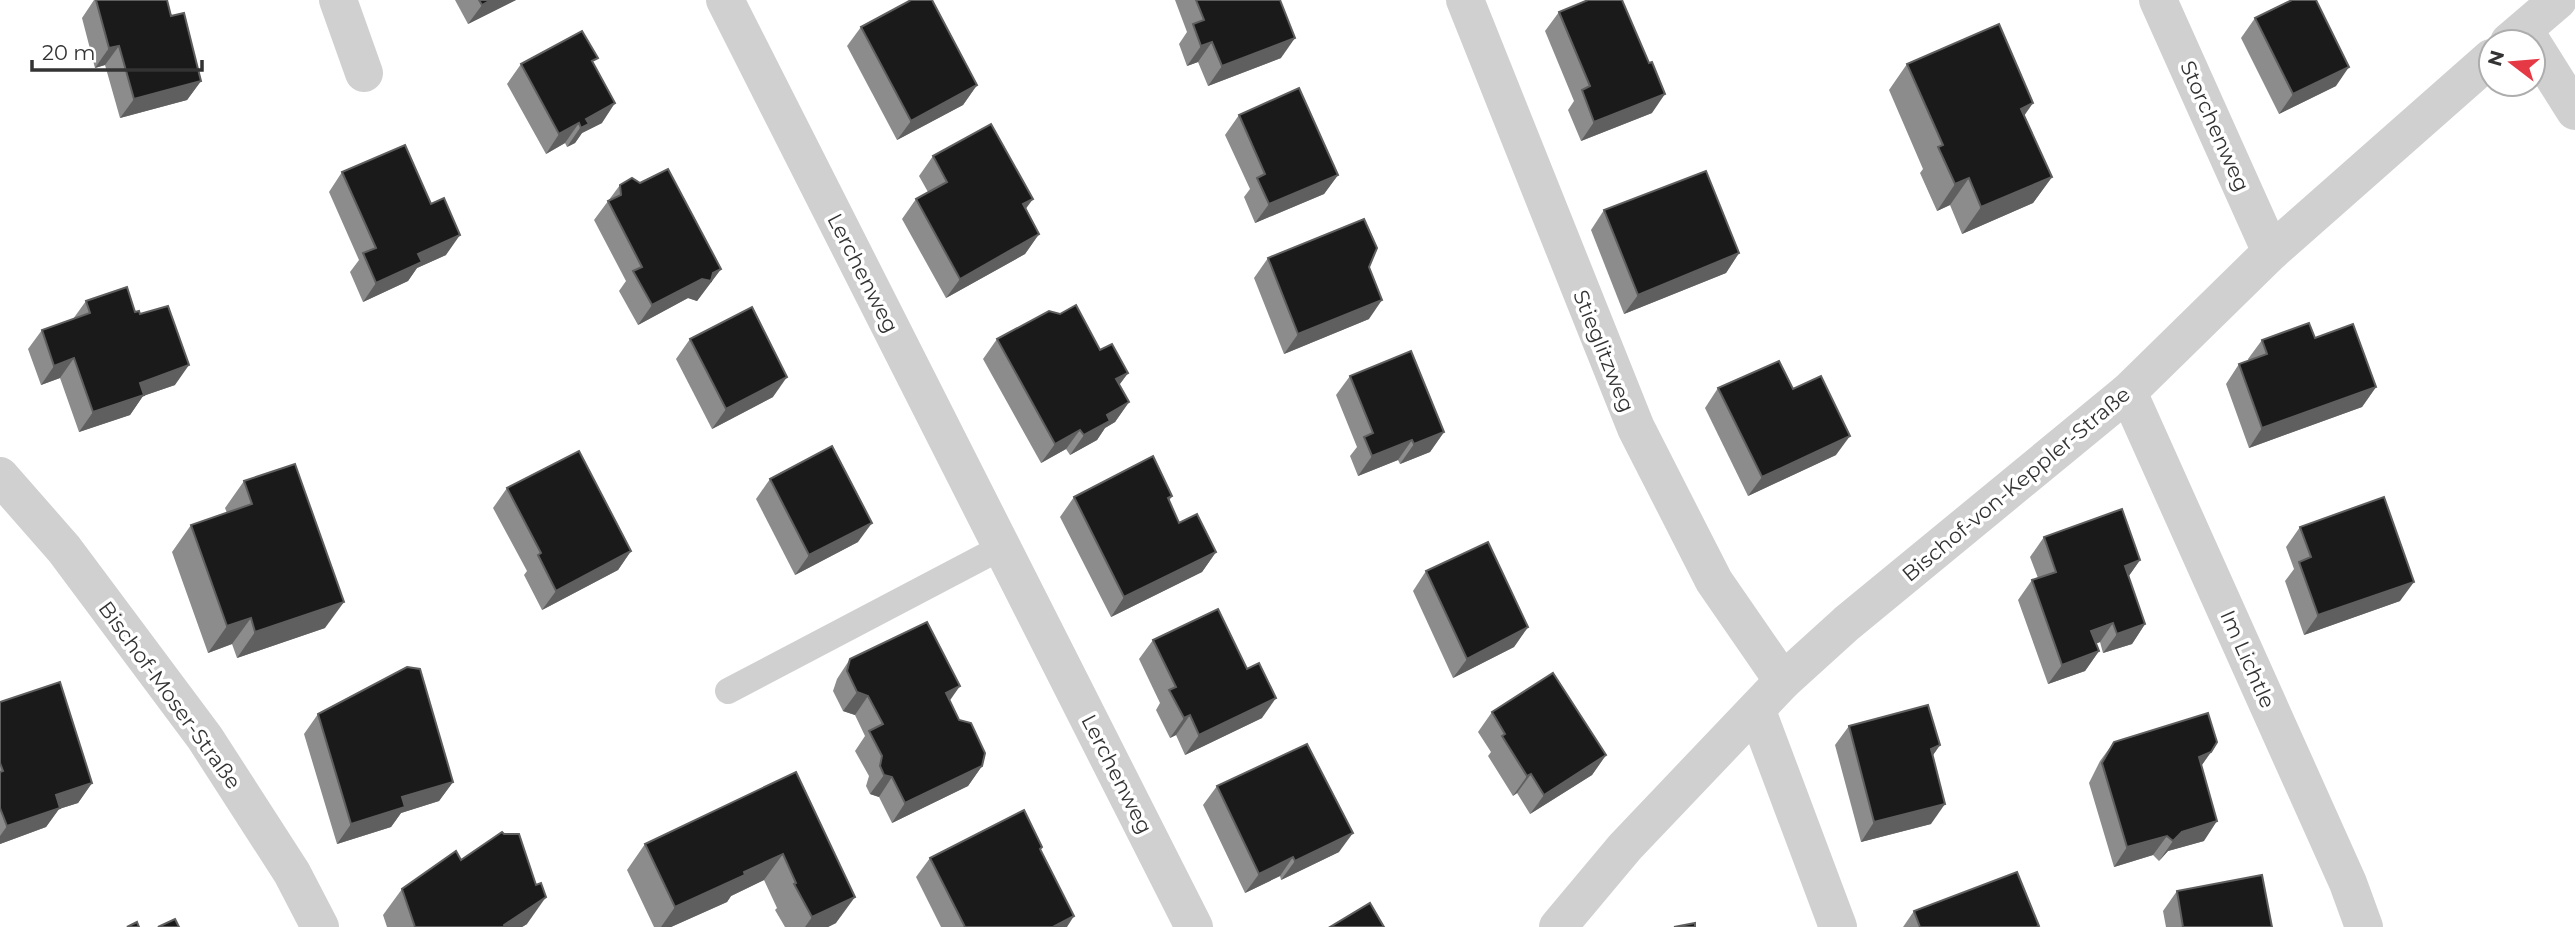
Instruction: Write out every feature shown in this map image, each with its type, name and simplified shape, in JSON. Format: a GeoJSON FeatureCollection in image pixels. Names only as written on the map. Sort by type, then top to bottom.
{"type":"FeatureCollection","features":[{"type":"Feature","properties":{"kind":"street"},"geometry":{"type":"LineString","coordinates":[[338,0],[364,73]]}},
{"type":"Feature","properties":{"kind":"street","name":"Lerchenweg"},"geometry":{"type":"LineString","coordinates":[[724,0],[1194,927]]}},
{"type":"Feature","properties":{"kind":"street","name":"Stieglitzweg"},"geometry":{"type":"LineString","coordinates":[[1465,0],[1636,428],[1714,581],[1783,681]]}},
{"type":"Feature","properties":{"kind":"street","name":"Storchenweg"},"geometry":{"type":"LineString","coordinates":[[2158,0],[2271,252]]}},
{"type":"Feature","properties":{"kind":"street"},"geometry":{"type":"LineString","coordinates":[[2534,28],[2558,0]]}},
{"type":"Feature","properties":{"kind":"street","name":"Bischof-von-Keppler-Straße"},"geometry":{"type":"LineString","coordinates":[[1558,927],[1625,847],[1783,681],[1847,623],[2128,392],[2271,252],[2477,70]]}},
{"type":"Feature","properties":{"kind":"street"},"geometry":{"type":"LineString","coordinates":[[2547,71],[2575,111]]}},
{"type":"Feature","properties":{"kind":"street","name":"Im Lichtle"},"geometry":{"type":"LineString","coordinates":[[2128,392],[2348,883],[2364,927]]}},
{"type":"Feature","properties":{"kind":"street","name":"Bischof-Moser-Straße"},"geometry":{"type":"LineString","coordinates":[[0,476],[64,549],[205,738],[292,873],[320,927]]}},
{"type":"Feature","properties":{"kind":"street"},"geometry":{"type":"LineString","coordinates":[[1757,710],[1838,927]]}},
{"type":"Feature","properties":{"kind":"lane"},"geometry":{"type":"LineString","coordinates":[[728,691],[1002,547]]}},
{"type":"Feature","properties":{"kind":"building"},"geometry":{"type":"Polygon","coordinates":[[[96,0],[167,0],[171,16],[184,13],[201,81],[134,99],[119,46],[109,48],[96,0]]]}},
{"type":"Feature","properties":{"kind":"building"},"geometry":{"type":"Polygon","coordinates":[[[911,0],[932,0],[977,85],[911,121],[861,27],[911,0]]]}},
{"type":"Feature","properties":{"kind":"building"},"geometry":{"type":"Polygon","coordinates":[[[1196,0],[1280,0],[1295,38],[1222,66],[1212,42],[1201,46],[1193,24],[1204,20],[1196,0]]]}},
{"type":"Feature","properties":{"kind":"building"},"geometry":{"type":"Polygon","coordinates":[[[1588,0],[1622,0],[1665,94],[1594,122],[1582,90],[1590,86],[1559,12],[1588,0]]]}},
{"type":"Feature","properties":{"kind":"building"},"geometry":{"type":"Polygon","coordinates":[[[2292,0],[2316,0],[2349,67],[2293,94],[2255,18],[2292,0]]]}},
{"type":"Feature","properties":{"kind":"building"},"geometry":{"type":"Polygon","coordinates":[[[1999,24],[2033,103],[2021,109],[2052,177],[1981,207],[1969,178],[1955,184],[1938,147],[1943,145],[1907,64],[1999,24]]]}},
{"type":"Feature","properties":{"kind":"building"},"geometry":{"type":"Polygon","coordinates":[[[582,31],[598,58],[592,61],[615,103],[586,119],[589,124],[581,128],[579,123],[559,134],[521,64],[582,31]]]}},
{"type":"Feature","properties":{"kind":"building"},"geometry":{"type":"Polygon","coordinates":[[[1299,88],[1338,175],[1269,204],[1257,178],[1265,174],[1239,115],[1299,88]]]}},
{"type":"Feature","properties":{"kind":"building"},"geometry":{"type":"Polygon","coordinates":[[[991,124],[1033,199],[1023,204],[1039,234],[960,279],[916,199],[947,182],[933,156],[991,124]]]}},
{"type":"Feature","properties":{"kind":"building"},"geometry":{"type":"Polygon","coordinates":[[[405,145],[431,204],[444,198],[460,235],[418,254],[422,262],[376,283],[363,253],[376,248],[342,172],[405,145]]]}},
{"type":"Feature","properties":{"kind":"building"},"geometry":{"type":"Polygon","coordinates":[[[668,169],[721,269],[713,273],[711,281],[702,279],[652,305],[633,271],[642,267],[608,201],[621,195],[620,185],[632,178],[640,183],[668,169]]]}},
{"type":"Feature","properties":{"kind":"building"},"geometry":{"type":"Polygon","coordinates":[[[1706,171],[1739,253],[1638,295],[1604,210],[1706,171]]]}},
{"type":"Feature","properties":{"kind":"building"},"geometry":{"type":"Polygon","coordinates":[[[1364,219],[1377,248],[1369,267],[1382,300],[1298,334],[1268,258],[1364,219]]]}},
{"type":"Feature","properties":{"kind":"building"},"geometry":{"type":"Polygon","coordinates":[[[127,287],[135,312],[139,311],[140,314],[168,306],[189,365],[140,383],[144,395],[93,412],[74,358],[54,366],[42,330],[90,313],[86,301],[127,287]]]}},
{"type":"Feature","properties":{"kind":"building"},"geometry":{"type":"Polygon","coordinates":[[[1076,305],[1100,350],[1112,344],[1128,373],[1116,379],[1129,402],[1107,415],[1110,421],[1084,435],[1080,430],[1055,444],[997,339],[1049,311],[1060,314],[1076,305]]]}},
{"type":"Feature","properties":{"kind":"building"},"geometry":{"type":"Polygon","coordinates":[[[752,307],[787,377],[726,409],[690,339],[752,307]]]}},
{"type":"Feature","properties":{"kind":"building"},"geometry":{"type":"Polygon","coordinates":[[[2309,323],[2315,338],[2353,324],[2376,387],[2262,428],[2239,364],[2267,354],[2262,340],[2309,323]]]}},
{"type":"Feature","properties":{"kind":"building"},"geometry":{"type":"Polygon","coordinates":[[[1411,351],[1444,432],[1414,444],[1412,440],[1372,456],[1364,437],[1373,433],[1350,376],[1411,351]]]}},
{"type":"Feature","properties":{"kind":"building"},"geometry":{"type":"Polygon","coordinates":[[[1779,361],[1793,389],[1821,376],[1850,436],[1762,477],[1718,388],[1779,361]]]}},
{"type":"Feature","properties":{"kind":"building"},"geometry":{"type":"Polygon","coordinates":[[[832,446],[872,523],[809,555],[770,479],[832,446]]]}},
{"type":"Feature","properties":{"kind":"building"},"geometry":{"type":"Polygon","coordinates":[[[579,451],[631,551],[556,591],[538,555],[541,553],[507,488],[579,451]]]}},
{"type":"Feature","properties":{"kind":"building"},"geometry":{"type":"Polygon","coordinates":[[[1153,456],[1172,496],[1168,498],[1179,523],[1197,514],[1216,552],[1124,597],[1074,497],[1153,456]]]}},
{"type":"Feature","properties":{"kind":"building"},"geometry":{"type":"Polygon","coordinates":[[[295,464],[344,602],[255,632],[251,618],[227,626],[191,525],[252,504],[244,481],[295,464]]]}},
{"type":"Feature","properties":{"kind":"building"},"geometry":{"type":"Polygon","coordinates":[[[2384,497],[2414,582],[2318,615],[2299,562],[2311,557],[2300,527],[2384,497]]]}},
{"type":"Feature","properties":{"kind":"building"},"geometry":{"type":"Polygon","coordinates":[[[2122,509],[2140,560],[2125,566],[2145,624],[2117,634],[2113,623],[2091,631],[2099,651],[2062,665],[2032,580],[2056,572],[2044,537],[2122,509]]]}},
{"type":"Feature","properties":{"kind":"building"},"geometry":{"type":"Polygon","coordinates":[[[1488,542],[1528,627],[1467,659],[1426,571],[1488,542]]]}},
{"type":"Feature","properties":{"kind":"building"},"geometry":{"type":"Polygon","coordinates":[[[1218,609],[1247,669],[1259,663],[1276,698],[1199,735],[1190,715],[1184,718],[1169,690],[1176,687],[1153,640],[1218,609]]]}},
{"type":"Feature","properties":{"kind":"building"},"geometry":{"type":"Polygon","coordinates":[[[927,622],[960,686],[946,693],[959,720],[971,723],[985,753],[982,766],[905,803],[892,777],[884,775],[880,766],[882,756],[869,731],[883,724],[868,696],[857,692],[847,671],[850,659],[927,622]]]}},
{"type":"Feature","properties":{"kind":"building"},"geometry":{"type":"Polygon","coordinates":[[[407,667],[420,669],[453,782],[402,797],[405,807],[351,824],[318,714],[407,667]]]}},
{"type":"Feature","properties":{"kind":"building"},"geometry":{"type":"Polygon","coordinates":[[[1553,673],[1606,755],[1544,795],[1531,774],[1527,776],[1502,736],[1505,734],[1492,712],[1553,673]]]}},
{"type":"Feature","properties":{"kind":"building"},"geometry":{"type":"Polygon","coordinates":[[[60,682],[92,783],[56,795],[60,808],[7,826],[0,808],[0,772],[3,771],[0,763],[0,702],[60,682]]]}},
{"type":"Feature","properties":{"kind":"building"},"geometry":{"type":"Polygon","coordinates":[[[1928,705],[1940,745],[1931,749],[1945,804],[1874,822],[1849,726],[1928,705]]]}},
{"type":"Feature","properties":{"kind":"building"},"geometry":{"type":"Polygon","coordinates":[[[2208,713],[2217,742],[2211,752],[2199,757],[2217,821],[2182,832],[2173,841],[2167,836],[2127,847],[2102,763],[2114,742],[2208,713]]]}},
{"type":"Feature","properties":{"kind":"building"},"geometry":{"type":"Polygon","coordinates":[[[1307,744],[1353,833],[1295,861],[1293,857],[1259,874],[1217,786],[1307,744]]]}},
{"type":"Feature","properties":{"kind":"building"},"geometry":{"type":"Polygon","coordinates":[[[796,772],[855,897],[812,917],[794,884],[796,883],[783,854],[744,872],[745,875],[675,907],[645,844],[796,772]]]}},
{"type":"Feature","properties":{"kind":"building"},"geometry":{"type":"Polygon","coordinates":[[[1024,810],[1042,847],[1040,849],[1074,916],[1053,927],[965,927],[930,858],[1024,810]]]}},
{"type":"Feature","properties":{"kind":"building"},"geometry":{"type":"Polygon","coordinates":[[[502,832],[519,834],[536,885],[541,883],[546,897],[504,925],[505,927],[415,927],[402,889],[456,851],[461,860],[502,832]]]}},
{"type":"Feature","properties":{"kind":"building"},"geometry":{"type":"Polygon","coordinates":[[[2017,872],[2039,926],[1920,927],[1914,911],[2017,872]]]}},
{"type":"Feature","properties":{"kind":"building"},"geometry":{"type":"Polygon","coordinates":[[[2262,875],[2272,927],[2183,927],[2177,891],[2262,875]]]}},
{"type":"Feature","properties":{"kind":"building"},"geometry":{"type":"Polygon","coordinates":[[[1370,903],[1384,927],[1330,927],[1370,903]]]}},
{"type":"Feature","properties":{"kind":"building"},"geometry":{"type":"Polygon","coordinates":[[[175,919],[179,927],[158,927],[175,919]]]}},
{"type":"Feature","properties":{"kind":"building"},"geometry":{"type":"Polygon","coordinates":[[[1695,923],[1695,927],[1674,927],[1695,923]]]}}]}
